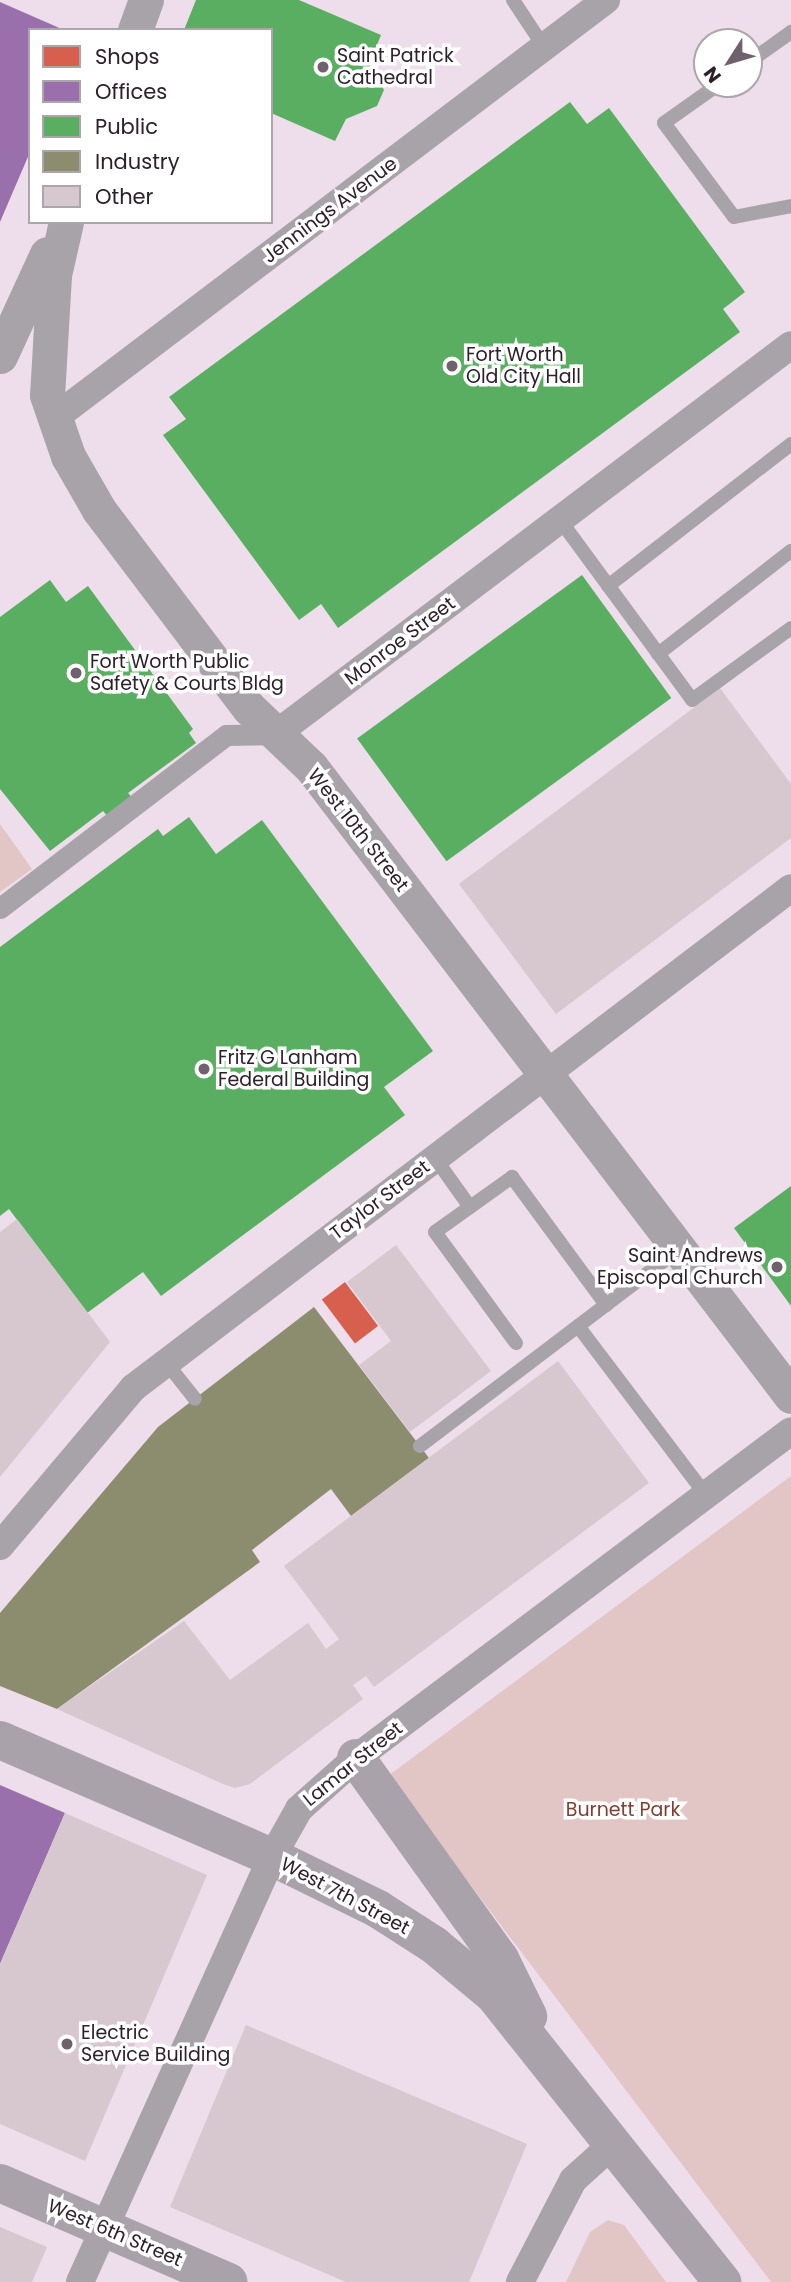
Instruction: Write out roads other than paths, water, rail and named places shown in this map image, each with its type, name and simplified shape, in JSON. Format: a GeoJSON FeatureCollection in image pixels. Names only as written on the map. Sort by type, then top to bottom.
{"type":"FeatureCollection","features":[{"type":"Feature","properties":{"kind":"main road","name":"West 7th Street"},"geometry":{"type":"LineString","coordinates":[[0,1740],[272,1857],[378,1909],[434,1945],[494,1995],[550,2062],[722,2282]]}},
{"type":"Feature","properties":{"kind":"main road"},"geometry":{"type":"LineString","coordinates":[[356,1758],[499,1959],[550,2062]]}},
{"type":"Feature","properties":{"kind":"main road","name":"West 6th Street"},"geometry":{"type":"LineString","coordinates":[[0,2183],[229,2282]]}},
{"type":"Feature","properties":{"kind":"street"},"geometry":{"type":"LineString","coordinates":[[136,28],[146,0]]}},
{"type":"Feature","properties":{"kind":"street","name":"Jennings Avenue"},"geometry":{"type":"LineString","coordinates":[[53,419],[606,0]]}},
{"type":"Feature","properties":{"kind":"street"},"geometry":{"type":"LineString","coordinates":[[0,356],[63,224]]}},
{"type":"Feature","properties":{"kind":"street","name":"West 10th Street"},"geometry":{"type":"LineString","coordinates":[[64,224],[54,275],[46,368],[53,419],[99,510],[249,708],[311,767],[791,1396]]}},
{"type":"Feature","properties":{"kind":"street","name":"Monroe Street"},"geometry":{"type":"LineString","coordinates":[[276,734],[791,345]]}},
{"type":"Feature","properties":{"kind":"street"},"geometry":{"type":"LineString","coordinates":[[0,908],[226,736],[276,734]]}},
{"type":"Feature","properties":{"kind":"street","name":"Taylor Street"},"geometry":{"type":"LineString","coordinates":[[0,1546],[133,1388],[791,888]]}},
{"type":"Feature","properties":{"kind":"street","name":"Lamar Street"},"geometry":{"type":"LineString","coordinates":[[80,2282],[102,2227],[272,1857],[299,1809],[356,1758],[791,1431]]}},
{"type":"Feature","properties":{"kind":"street"},"geometry":{"type":"LineString","coordinates":[[520,2282],[573,2180],[614,2143]]}},
{"type":"Feature","properties":{"kind":"lane"},"geometry":{"type":"LineString","coordinates":[[513,0],[544,47]]}},
{"type":"Feature","properties":{"kind":"lane"},"geometry":{"type":"LineString","coordinates":[[763,52],[791,32]]}},
{"type":"Feature","properties":{"kind":"lane"},"geometry":{"type":"LineString","coordinates":[[699,98],[664,123],[734,217],[791,206]]}},
{"type":"Feature","properties":{"kind":"lane"},"geometry":{"type":"LineString","coordinates":[[608,586],[791,444]]}},
{"type":"Feature","properties":{"kind":"lane"},"geometry":{"type":"LineString","coordinates":[[560,520],[692,700],[791,628]]}},
{"type":"Feature","properties":{"kind":"lane"},"geometry":{"type":"LineString","coordinates":[[658,654],[791,551]]}},
{"type":"Feature","properties":{"kind":"lane"},"geometry":{"type":"LineString","coordinates":[[435,1158],[470,1207]]}},
{"type":"Feature","properties":{"kind":"lane"},"geometry":{"type":"LineString","coordinates":[[516,1343],[435,1233],[512,1177],[606,1306]]}},
{"type":"Feature","properties":{"kind":"lane"},"geometry":{"type":"LineString","coordinates":[[420,1446],[679,1250]]}},
{"type":"Feature","properties":{"kind":"lane"},"geometry":{"type":"LineString","coordinates":[[578,1326],[706,1495]]}},
{"type":"Feature","properties":{"kind":"lane"},"geometry":{"type":"LineString","coordinates":[[166,1362],[195,1399]]}},
{"type":"Feature","properties":{"kind":"place","name":"Saint Patrick Cathedral"},"geometry":{"type":"Point","coordinates":[323,67]}},
{"type":"Feature","properties":{"kind":"place","name":"Fort Worth Old City Hall"},"geometry":{"type":"Point","coordinates":[452,366]}},
{"type":"Feature","properties":{"kind":"place","name":"Fort Worth Public Safety & Courts Bldg"},"geometry":{"type":"Point","coordinates":[76,673]}},
{"type":"Feature","properties":{"kind":"place","name":"Fritz G Lanham Federal Building"},"geometry":{"type":"Point","coordinates":[204,1069]}},
{"type":"Feature","properties":{"kind":"place","name":"Saint Andrews Episcopal Church"},"geometry":{"type":"Point","coordinates":[777,1267]}},
{"type":"Feature","properties":{"kind":"place","name":"Electric Service Building"},"geometry":{"type":"Point","coordinates":[67,2044]}},
{"type":"Feature","properties":{"kind":"park label","name":"Burnett Park"},"geometry":{"type":"Point","coordinates":[623,1810]}}]}
